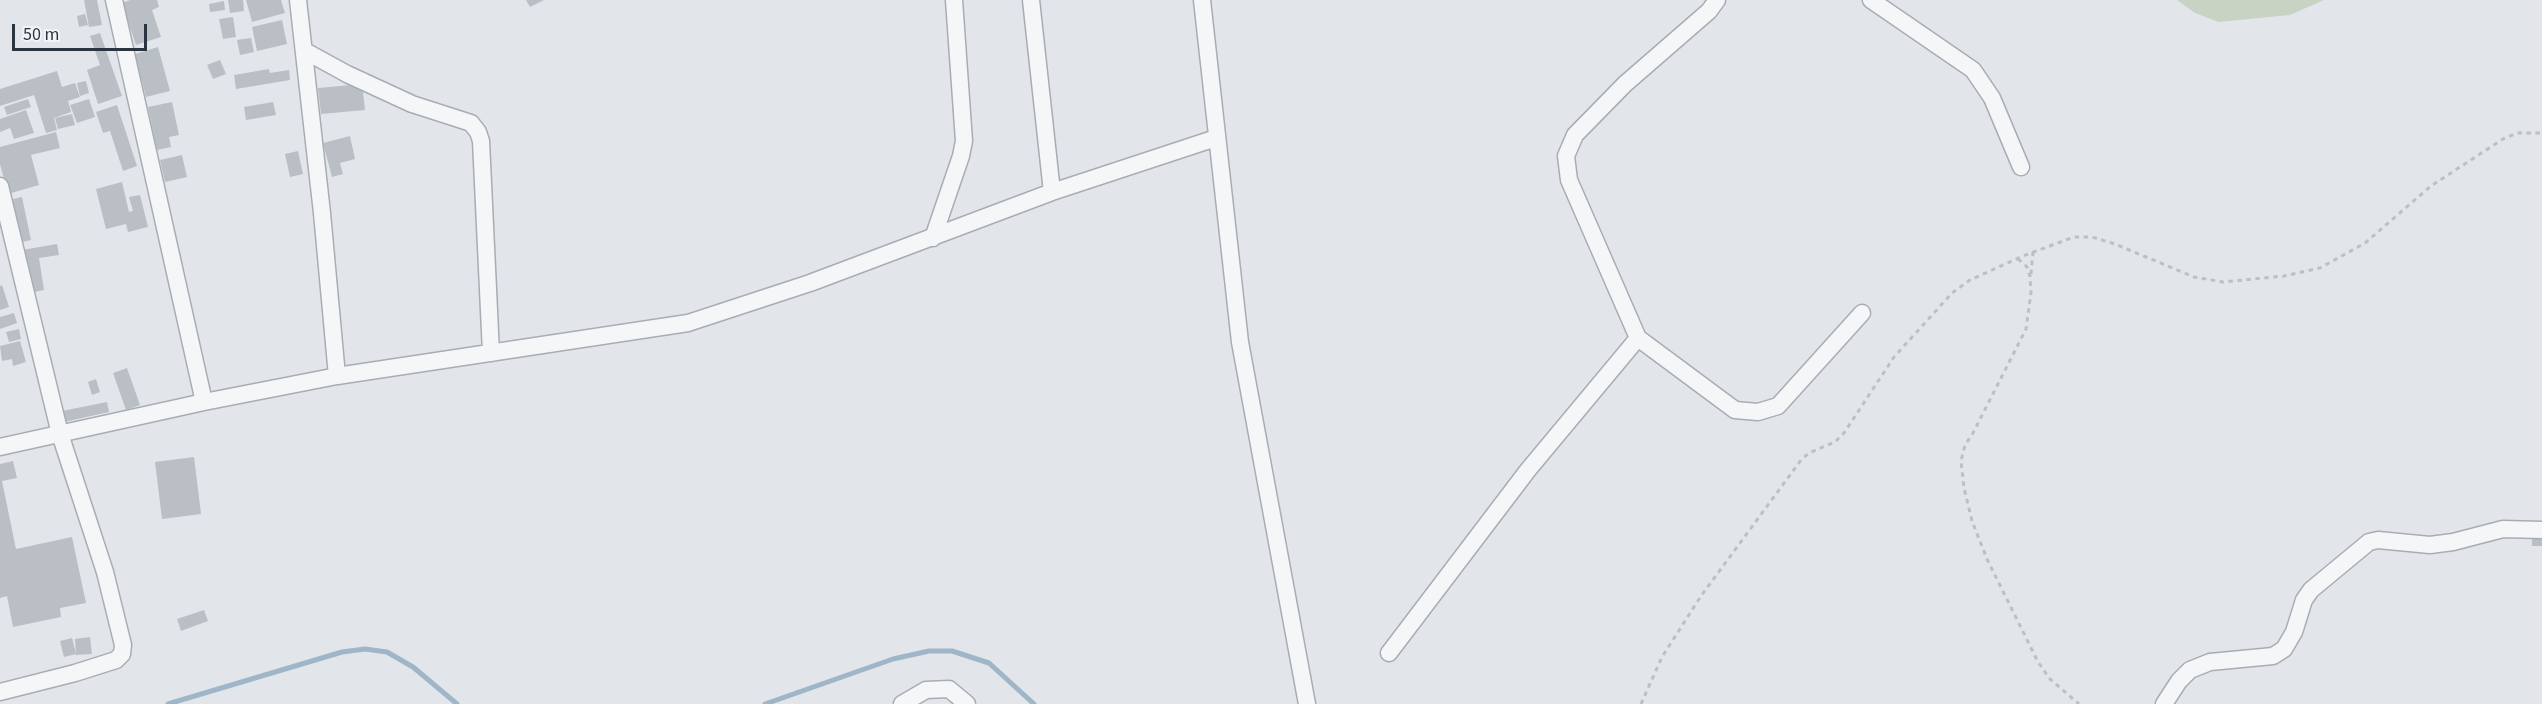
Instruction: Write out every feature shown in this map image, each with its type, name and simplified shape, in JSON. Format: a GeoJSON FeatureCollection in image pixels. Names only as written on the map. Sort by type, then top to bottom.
{"type":"FeatureCollection","features":[{"type":"Feature","properties":{"kind":"street"},"geometry":{"type":"LineString","coordinates":[[114,0],[204,402]]}},
{"type":"Feature","properties":{"kind":"street"},"geometry":{"type":"LineString","coordinates":[[298,0],[337,376]]}},
{"type":"Feature","properties":{"kind":"street"},"geometry":{"type":"LineString","coordinates":[[933,238],[964,141],[954,0]]}},
{"type":"Feature","properties":{"kind":"street"},"geometry":{"type":"LineString","coordinates":[[1031,0],[1052,192]]}},
{"type":"Feature","properties":{"kind":"street"},"geometry":{"type":"LineString","coordinates":[[1202,0],[1240,342],[1307,704]]}},
{"type":"Feature","properties":{"kind":"street"},"geometry":{"type":"LineString","coordinates":[[1717,0],[1709,11],[1625,84],[1575,135],[1566,156],[1569,180],[1638,338],[1735,410],[1758,411],[1778,406],[1862,313]]}},
{"type":"Feature","properties":{"kind":"street"},"geometry":{"type":"LineString","coordinates":[[1871,0],[1973,70],[1992,98],[2021,167]]}},
{"type":"Feature","properties":{"kind":"street"},"geometry":{"type":"LineString","coordinates":[[305,51],[347,74],[412,104],[471,123],[478,132],[481,141],[491,354]]}},
{"type":"Feature","properties":{"kind":"street"},"geometry":{"type":"LineString","coordinates":[[0,447],[204,402],[337,376],[688,323],[933,238],[1052,192],[1216,138]]}},
{"type":"Feature","properties":{"kind":"street"},"geometry":{"type":"LineString","coordinates":[[0,186],[60,434],[105,572],[123,645],[122,654],[116,660],[0,692]]}},
{"type":"Feature","properties":{"kind":"street"},"geometry":{"type":"LineString","coordinates":[[1389,653],[1528,470],[1638,338]]}},
{"type":"Feature","properties":{"kind":"street"},"geometry":{"type":"LineString","coordinates":[[2164,704],[2190,670],[2210,662],[2273,656],[2284,649],[2294,632],[2304,600],[2311,590],[2369,542],[2378,540],[2430,545],[2503,530],[2542,530]]}},
{"type":"Feature","properties":{"kind":"street"},"geometry":{"type":"LineString","coordinates":[[902,704],[926,690],[949,689],[967,704]]}},
{"type":"Feature","properties":{"kind":"path"},"geometry":{"type":"LineString","coordinates":[[1641,704],[1662,657],[1701,596],[1801,460],[1809,453],[1835,442],[1844,433],[1894,357],[1952,293],[1970,280],[2018,258],[2074,237],[2092,237],[2194,277],[2223,282],[2284,276],[2320,268],[2365,243],[2432,186],[2503,139],[2517,133],[2542,133]]}},
{"type":"Feature","properties":{"kind":"path"},"geometry":{"type":"LineString","coordinates":[[2033,252],[2026,329],[1965,445],[1961,461],[1964,488],[1972,521],[1987,559],[2038,662],[2049,679],[2079,704]]}},
{"type":"Feature","properties":{"kind":"path"},"geometry":{"type":"LineString","coordinates":[[2018,258],[2027,267],[2030,276]]}},
{"type":"Feature","properties":{"kind":"green space"},"geometry":{"type":"Polygon","coordinates":[[[2177,0],[2324,0],[2290,15],[2219,22],[2195,13],[2177,0]]]}},
{"type":"Feature","properties":{"kind":"building"},"geometry":{"type":"Polygon","coordinates":[[[84,0],[97,0],[102,25],[89,27],[84,0]]]}},
{"type":"Feature","properties":{"kind":"building"},"geometry":{"type":"Polygon","coordinates":[[[130,0],[157,0],[159,7],[152,10],[161,37],[136,45],[122,3],[130,0]]]}},
{"type":"Feature","properties":{"kind":"building"},"geometry":{"type":"Polygon","coordinates":[[[228,0],[243,0],[244,11],[230,13],[228,0]]]}},
{"type":"Feature","properties":{"kind":"building"},"geometry":{"type":"Polygon","coordinates":[[[246,0],[281,0],[285,13],[252,22],[246,0]]]}},
{"type":"Feature","properties":{"kind":"building"},"geometry":{"type":"Polygon","coordinates":[[[526,0],[544,0],[530,7],[526,0]]]}},
{"type":"Feature","properties":{"kind":"building"},"geometry":{"type":"Polygon","coordinates":[[[224,1],[225,10],[210,12],[209,4],[224,1]]]}},
{"type":"Feature","properties":{"kind":"building"},"geometry":{"type":"Polygon","coordinates":[[[85,14],[88,25],[79,27],[77,16],[85,14]]]}},
{"type":"Feature","properties":{"kind":"building"},"geometry":{"type":"Polygon","coordinates":[[[233,17],[236,37],[223,39],[219,19],[233,17]]]}},
{"type":"Feature","properties":{"kind":"building"},"geometry":{"type":"Polygon","coordinates":[[[282,20],[287,44],[257,51],[252,27],[282,20]]]}},
{"type":"Feature","properties":{"kind":"building"},"geometry":{"type":"Polygon","coordinates":[[[100,33],[122,96],[98,104],[87,70],[100,65],[90,36],[100,33]]]}},
{"type":"Feature","properties":{"kind":"building"},"geometry":{"type":"Polygon","coordinates":[[[251,38],[254,52],[240,55],[237,40],[251,38]]]}},
{"type":"Feature","properties":{"kind":"building"},"geometry":{"type":"Polygon","coordinates":[[[158,47],[170,91],[146,97],[135,54],[158,47]]]}},
{"type":"Feature","properties":{"kind":"building"},"geometry":{"type":"Polygon","coordinates":[[[220,60],[226,74],[213,79],[207,65],[220,60]]]}},
{"type":"Feature","properties":{"kind":"building"},"geometry":{"type":"Polygon","coordinates":[[[269,69],[270,73],[289,70],[290,80],[236,89],[234,75],[269,69]]]}},
{"type":"Feature","properties":{"kind":"building"},"geometry":{"type":"Polygon","coordinates":[[[57,71],[62,87],[75,83],[80,97],[68,101],[71,112],[54,118],[57,130],[46,133],[34,95],[0,106],[0,89],[57,71]]]}},
{"type":"Feature","properties":{"kind":"building"},"geometry":{"type":"Polygon","coordinates":[[[86,81],[89,93],[80,96],[77,83],[86,81]]]}},
{"type":"Feature","properties":{"kind":"building"},"geometry":{"type":"Polygon","coordinates":[[[362,84],[365,110],[321,114],[318,88],[362,84]]]}},
{"type":"Feature","properties":{"kind":"building"},"geometry":{"type":"Polygon","coordinates":[[[28,99],[31,107],[7,115],[4,107],[28,99]]]}},
{"type":"Feature","properties":{"kind":"building"},"geometry":{"type":"Polygon","coordinates":[[[89,99],[95,117],[77,123],[70,105],[89,99]]]}},
{"type":"Feature","properties":{"kind":"building"},"geometry":{"type":"Polygon","coordinates":[[[172,102],[179,135],[169,137],[171,147],[157,150],[148,107],[172,102]]]}},
{"type":"Feature","properties":{"kind":"building"},"geometry":{"type":"Polygon","coordinates":[[[273,102],[276,115],[246,120],[244,107],[273,102]]]}},
{"type":"Feature","properties":{"kind":"building"},"geometry":{"type":"Polygon","coordinates":[[[117,105],[137,166],[123,171],[110,131],[103,133],[96,112],[117,105]]]}},
{"type":"Feature","properties":{"kind":"building"},"geometry":{"type":"Polygon","coordinates":[[[26,110],[34,133],[14,139],[10,128],[0,132],[0,119],[26,110]]]}},
{"type":"Feature","properties":{"kind":"building"},"geometry":{"type":"Polygon","coordinates":[[[72,114],[75,125],[58,129],[55,118],[72,114]]]}},
{"type":"Feature","properties":{"kind":"building"},"geometry":{"type":"Polygon","coordinates":[[[56,132],[60,148],[31,155],[39,185],[8,194],[0,164],[0,147],[56,132]]]}},
{"type":"Feature","properties":{"kind":"building"},"geometry":{"type":"Polygon","coordinates":[[[350,136],[355,159],[340,163],[343,174],[332,177],[323,143],[350,136]]]}},
{"type":"Feature","properties":{"kind":"building"},"geometry":{"type":"Polygon","coordinates":[[[298,151],[303,174],[290,177],[285,154],[298,151]]]}},
{"type":"Feature","properties":{"kind":"building"},"geometry":{"type":"Polygon","coordinates":[[[182,155],[187,177],[165,182],[160,160],[182,155]]]}},
{"type":"Feature","properties":{"kind":"building"},"geometry":{"type":"Polygon","coordinates":[[[122,182],[129,212],[133,211],[129,197],[140,195],[148,227],[128,232],[126,224],[106,229],[96,189],[122,182]]]}},
{"type":"Feature","properties":{"kind":"building"},"geometry":{"type":"Polygon","coordinates":[[[22,197],[31,240],[18,243],[9,200],[22,197]]]}},
{"type":"Feature","properties":{"kind":"building"},"geometry":{"type":"Polygon","coordinates":[[[57,244],[59,255],[39,258],[44,290],[29,293],[22,250],[57,244]]]}},
{"type":"Feature","properties":{"kind":"building"},"geometry":{"type":"Polygon","coordinates":[[[2,285],[9,307],[0,310],[0,286],[2,285]]]}},
{"type":"Feature","properties":{"kind":"building"},"geometry":{"type":"Polygon","coordinates":[[[14,313],[17,323],[0,329],[0,317],[14,313]]]}},
{"type":"Feature","properties":{"kind":"building"},"geometry":{"type":"Polygon","coordinates":[[[19,329],[21,339],[9,342],[6,332],[19,329]]]}},
{"type":"Feature","properties":{"kind":"building"},"geometry":{"type":"Polygon","coordinates":[[[20,341],[26,362],[13,366],[12,359],[2,361],[0,346],[20,341]]]}},
{"type":"Feature","properties":{"kind":"building"},"geometry":{"type":"Polygon","coordinates":[[[127,368],[140,405],[126,410],[113,373],[127,368]]]}},
{"type":"Feature","properties":{"kind":"building"},"geometry":{"type":"Polygon","coordinates":[[[96,379],[100,392],[92,395],[88,382],[96,379]]]}},
{"type":"Feature","properties":{"kind":"building"},"geometry":{"type":"Polygon","coordinates":[[[107,402],[109,412],[64,422],[62,411],[107,402]]]}},
{"type":"Feature","properties":{"kind":"building"},"geometry":{"type":"Polygon","coordinates":[[[194,457],[201,514],[162,519],[155,462],[194,457]]]}},
{"type":"Feature","properties":{"kind":"building"},"geometry":{"type":"Polygon","coordinates":[[[13,461],[17,478],[2,481],[16,549],[72,537],[86,603],[60,608],[61,617],[13,627],[7,596],[0,598],[0,464],[13,461]]]}},
{"type":"Feature","properties":{"kind":"building"},"geometry":{"type":"Polygon","coordinates":[[[2532,539],[2542,539],[2542,546],[2532,546],[2532,539]]]}},
{"type":"Feature","properties":{"kind":"building"},"geometry":{"type":"Polygon","coordinates":[[[204,610],[208,621],[181,631],[177,619],[204,610]]]}},
{"type":"Feature","properties":{"kind":"building"},"geometry":{"type":"Polygon","coordinates":[[[90,637],[92,654],[76,655],[75,639],[90,637]]]}},
{"type":"Feature","properties":{"kind":"building"},"geometry":{"type":"Polygon","coordinates":[[[72,638],[76,654],[64,657],[60,641],[72,638]]]}},
{"type":"Feature","properties":{"kind":"waterway"},"geometry":{"type":"LineString","coordinates":[[168,704],[342,652],[365,649],[387,652],[413,667],[457,704]]}},
{"type":"Feature","properties":{"kind":"waterway"},"geometry":{"type":"LineString","coordinates":[[765,704],[893,659],[929,651],[952,651],[989,663],[1034,704]]}}]}
